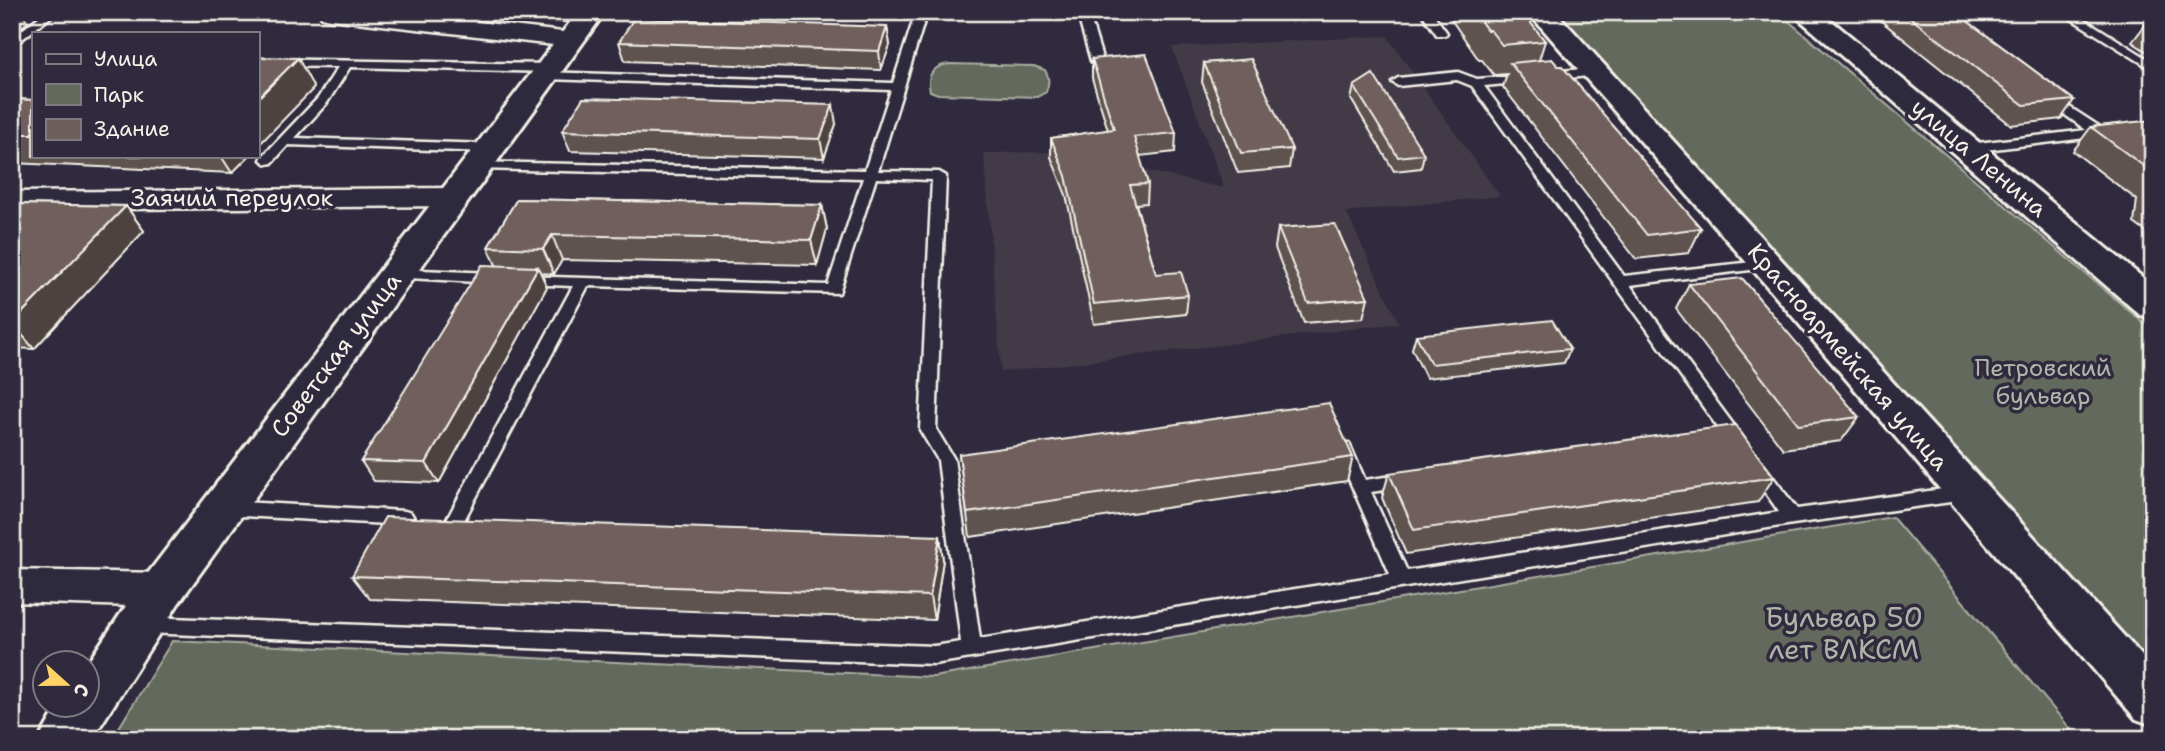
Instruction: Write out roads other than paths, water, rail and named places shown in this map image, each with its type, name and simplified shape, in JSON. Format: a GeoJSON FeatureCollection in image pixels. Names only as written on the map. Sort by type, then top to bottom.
{"type":"FeatureCollection","features":[{"type":"Feature","properties":{"kind":"main road","name":"Красноармейская улица"},"geometry":{"type":"LineString","coordinates":[[1541,12],[1766,263],[1965,493],[2153,704]]}},
{"type":"Feature","properties":{"kind":"main road","name":"улица Ленина"},"geometry":{"type":"LineString","coordinates":[[1804,12],[1969,148],[2153,306]]}},
{"type":"Feature","properties":{"kind":"main road","name":"Советская улица"},"geometry":{"type":"LineString","coordinates":[[102,681],[162,590],[222,508],[569,43]]}},
{"type":"Feature","properties":{"kind":"main road","name":"Советская улица"},"geometry":{"type":"LineString","coordinates":[[64,739],[76,720]]}},
{"type":"Feature","properties":{"kind":"street"},"geometry":{"type":"LineString","coordinates":[[330,12],[569,43]]}},
{"type":"Feature","properties":{"kind":"street","name":"Заячий переулок"},"geometry":{"type":"LineString","coordinates":[[12,201],[452,197]]}},
{"type":"Feature","properties":{"kind":"street"},"geometry":{"type":"LineString","coordinates":[[12,586],[162,590]]}},
{"type":"Feature","properties":{"kind":"lane"},"geometry":{"type":"LineString","coordinates":[[12,44],[52,12]]}},
{"type":"Feature","properties":{"kind":"lane"},"geometry":{"type":"LineString","coordinates":[[485,12],[569,43],[900,88]]}},
{"type":"Feature","properties":{"kind":"lane"},"geometry":{"type":"LineString","coordinates":[[397,274],[834,290],[922,12]]}},
{"type":"Feature","properties":{"kind":"lane"},"geometry":{"type":"LineString","coordinates":[[1082,12],[1097,61]]}},
{"type":"Feature","properties":{"kind":"lane"},"geometry":{"type":"LineString","coordinates":[[1426,12],[1441,33]]}},
{"type":"Feature","properties":{"kind":"lane"},"geometry":{"type":"LineString","coordinates":[[2065,12],[2153,67]]}},
{"type":"Feature","properties":{"kind":"lane"},"geometry":{"type":"LineString","coordinates":[[259,62],[347,63],[569,43]]}},
{"type":"Feature","properties":{"kind":"lane"},"geometry":{"type":"LineString","coordinates":[[267,160],[323,100],[347,63]]}},
{"type":"Feature","properties":{"kind":"lane"},"geometry":{"type":"LineString","coordinates":[[1398,82],[1458,76],[1476,83],[1594,72]]}},
{"type":"Feature","properties":{"kind":"lane"},"geometry":{"type":"LineString","coordinates":[[1476,83],[1620,281],[1728,439],[1793,517]]}},
{"type":"Feature","properties":{"kind":"lane"},"geometry":{"type":"LineString","coordinates":[[2042,92],[2097,132]]}},
{"type":"Feature","properties":{"kind":"lane"},"geometry":{"type":"LineString","coordinates":[[1969,148],[2119,130]]}},
{"type":"Feature","properties":{"kind":"lane"},"geometry":{"type":"LineString","coordinates":[[285,141],[484,156],[871,176],[939,176],[928,430],[953,458],[950,537],[972,649]]}},
{"type":"Feature","properties":{"kind":"lane"},"geometry":{"type":"LineString","coordinates":[[1620,281],[1766,263]]}},
{"type":"Feature","properties":{"kind":"lane"},"geometry":{"type":"LineString","coordinates":[[222,508],[448,521],[583,281]]}},
{"type":"Feature","properties":{"kind":"lane"},"geometry":{"type":"LineString","coordinates":[[1336,431],[1402,580]]}},
{"type":"Feature","properties":{"kind":"lane"},"geometry":{"type":"LineString","coordinates":[[1360,487],[1422,480]]}},
{"type":"Feature","properties":{"kind":"lane"},"geometry":{"type":"LineString","coordinates":[[138,625],[934,655],[1793,517],[1965,493]]}},
{"type":"Feature","properties":{"kind":"park label","name":"Петровский бульвар"},"geometry":{"type":"Point","coordinates":[2043,382]}},
{"type":"Feature","properties":{"kind":"park label","name":"Бульвар 50 лет ВЛКСМ"},"geometry":{"type":"Point","coordinates":[1844,633]}}]}
